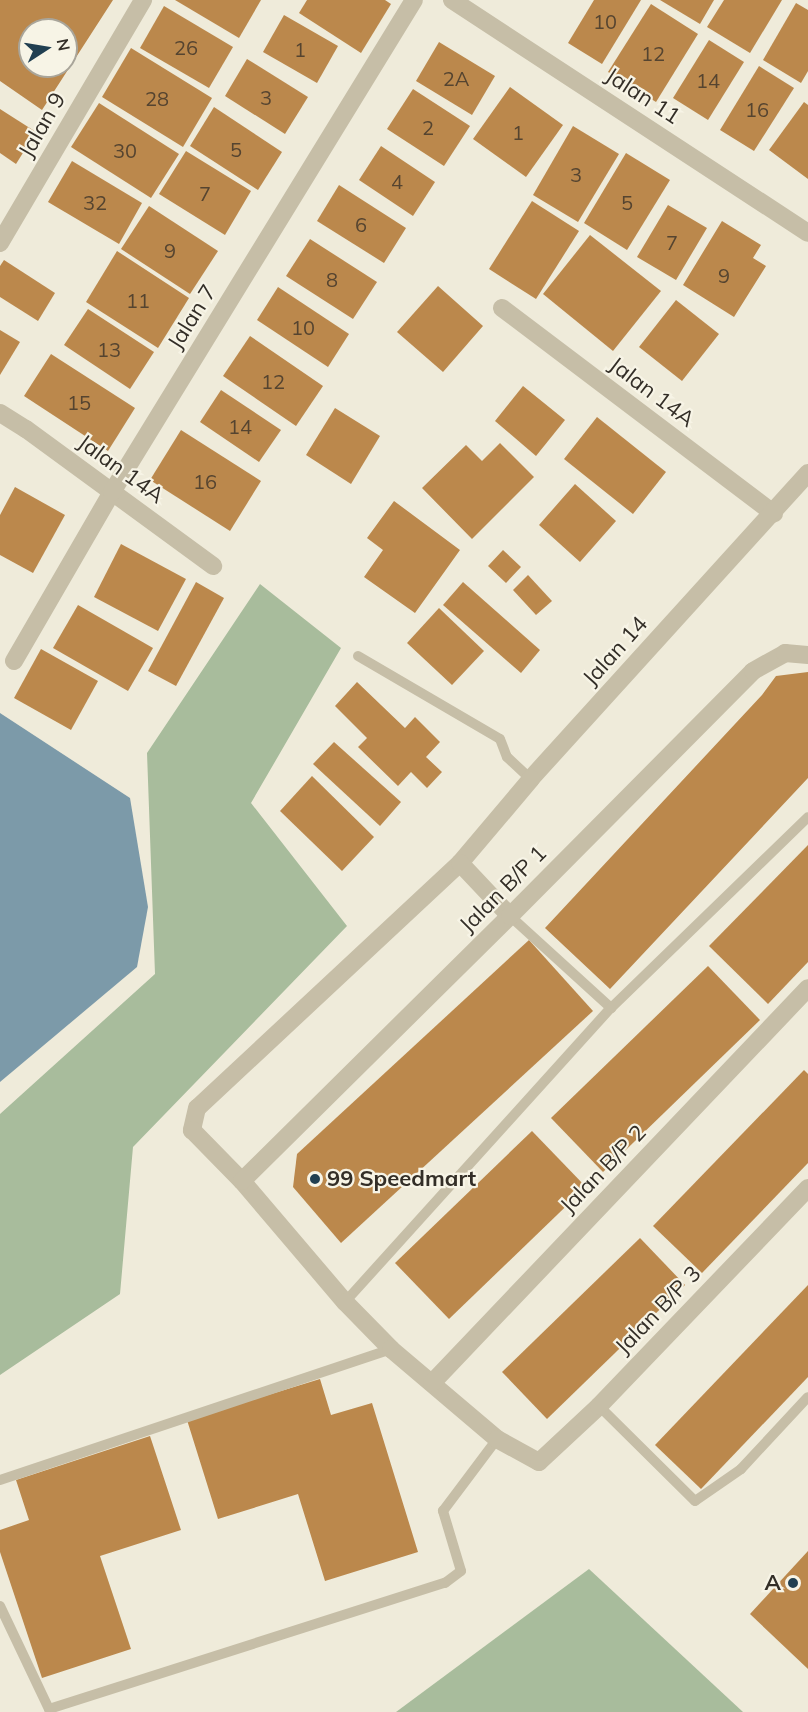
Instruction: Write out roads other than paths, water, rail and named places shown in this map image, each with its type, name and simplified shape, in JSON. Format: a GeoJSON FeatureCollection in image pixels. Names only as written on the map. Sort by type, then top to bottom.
{"type":"FeatureCollection","features":[{"type":"Feature","properties":{"kind":"street","name":"Jalan 9"},"geometry":{"type":"LineString","coordinates":[[0,243],[143,0]]}},
{"type":"Feature","properties":{"kind":"street","name":"Jalan 7"},"geometry":{"type":"LineString","coordinates":[[14,661],[112,492],[414,0]]}},
{"type":"Feature","properties":{"kind":"street","name":"Jalan 11"},"geometry":{"type":"LineString","coordinates":[[452,0],[808,232]]}},
{"type":"Feature","properties":{"kind":"street","name":"Jalan 14A"},"geometry":{"type":"LineString","coordinates":[[502,308],[774,514]]}},
{"type":"Feature","properties":{"kind":"street","name":"Jalan 14A"},"geometry":{"type":"LineString","coordinates":[[0,413],[213,566]]}},
{"type":"Feature","properties":{"kind":"street","name":"Jalan 14"},"geometry":{"type":"LineString","coordinates":[[242,1181],[192,1130],[197,1108],[460,863],[531,779],[774,514],[808,473]]}},
{"type":"Feature","properties":{"kind":"street","name":"Jalan B/P 1"},"geometry":{"type":"LineString","coordinates":[[242,1181],[753,671],[785,653],[808,655]]}},
{"type":"Feature","properties":{"kind":"street"},"geometry":{"type":"LineString","coordinates":[[460,863],[510,916]]}},
{"type":"Feature","properties":{"kind":"street","name":"Jalan B/P 2"},"geometry":{"type":"LineString","coordinates":[[432,1383],[808,988]]}},
{"type":"Feature","properties":{"kind":"street"},"geometry":{"type":"LineString","coordinates":[[242,1181],[345,1302],[391,1349],[497,1439]]}},
{"type":"Feature","properties":{"kind":"street","name":"Jalan B/P 3"},"geometry":{"type":"LineString","coordinates":[[497,1439],[538,1462],[599,1406],[808,1188]]}},
{"type":"Feature","properties":{"kind":"lane"},"geometry":{"type":"LineString","coordinates":[[358,656],[500,740],[507,757],[531,779]]}},
{"type":"Feature","properties":{"kind":"lane"},"geometry":{"type":"LineString","coordinates":[[345,1302],[611,1008],[808,817]]}},
{"type":"Feature","properties":{"kind":"lane"},"geometry":{"type":"LineString","coordinates":[[510,916],[611,1008]]}},
{"type":"Feature","properties":{"kind":"lane"},"geometry":{"type":"LineString","coordinates":[[0,1480],[391,1349]]}},
{"type":"Feature","properties":{"kind":"lane"},"geometry":{"type":"LineString","coordinates":[[599,1406],[695,1501],[741,1469],[808,1397]]}},
{"type":"Feature","properties":{"kind":"lane"},"geometry":{"type":"LineString","coordinates":[[0,1606],[49,1709],[445,1583],[461,1571],[443,1511],[497,1439]]}},
{"type":"Feature","properties":{"kind":"water"},"geometry":{"type":"Polygon","coordinates":[[[0,713],[130,798],[148,907],[137,967],[0,1082],[0,713]]]}},
{"type":"Feature","properties":{"kind":"place","name":"99 Speedmart"},"geometry":{"type":"Point","coordinates":[315,1179]}},
{"type":"Feature","properties":{"kind":"place","name":"A"},"geometry":{"type":"Point","coordinates":[793,1583]}}]}
